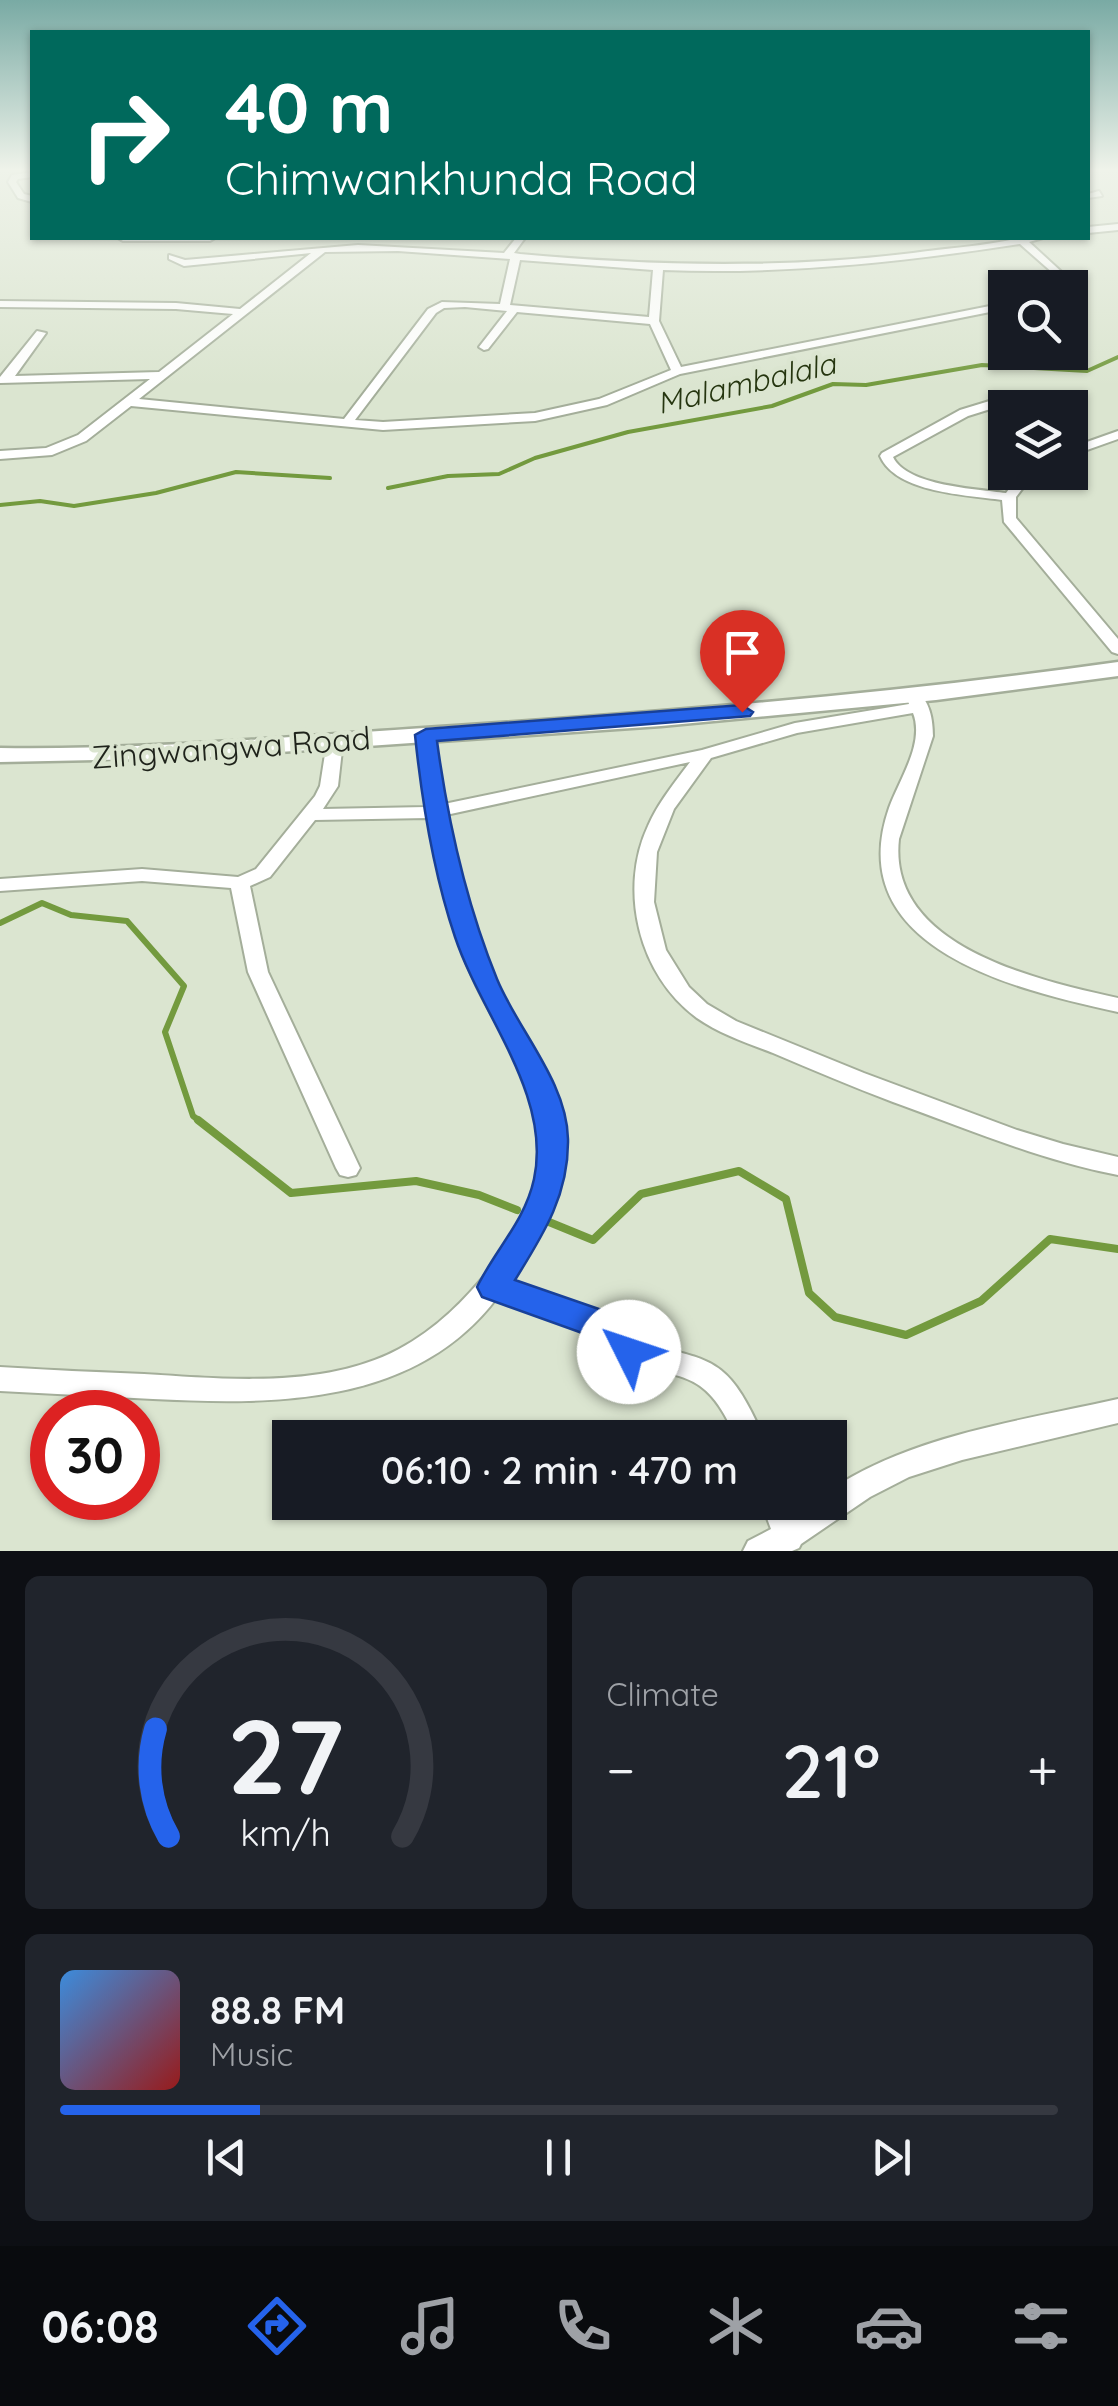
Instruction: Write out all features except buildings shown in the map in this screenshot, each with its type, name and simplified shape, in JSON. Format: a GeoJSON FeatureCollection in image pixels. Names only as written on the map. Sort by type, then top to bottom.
{"type":"FeatureCollection","features":[{"type":"Feature","properties":{"kind":"street"},"geometry":{"type":"LineString","coordinates":[[0,455],[48,452],[70,445],[130,402],[329,241]]}},
{"type":"Feature","properties":{"kind":"street"},"geometry":{"type":"LineString","coordinates":[[484,346],[510,309],[512,255],[518,241]]}},
{"type":"Feature","properties":{"kind":"street"},"geometry":{"type":"LineString","coordinates":[[172,256],[184,263],[323,250],[512,255],[658,268],[818,265],[1009,241]]}},
{"type":"Feature","properties":{"kind":"street"},"geometry":{"type":"LineString","coordinates":[[1022,241],[1055,270]]}},
{"type":"Feature","properties":{"kind":"street"},"geometry":{"type":"LineString","coordinates":[[658,268],[654,322],[677,370]]}},
{"type":"Feature","properties":{"kind":"street"},"geometry":{"type":"LineString","coordinates":[[346,424],[436,308],[457,303],[654,322]]}},
{"type":"Feature","properties":{"kind":"street"},"geometry":{"type":"LineString","coordinates":[[0,304],[176,306],[243,312]]}},
{"type":"Feature","properties":{"kind":"street"},"geometry":{"type":"LineString","coordinates":[[130,402],[383,426],[536,417],[603,402],[677,370],[988,309]]}},
{"type":"Feature","properties":{"kind":"street"},"geometry":{"type":"LineString","coordinates":[[3,380],[41,333]]}},
{"type":"Feature","properties":{"kind":"street"},"geometry":{"type":"LineString","coordinates":[[3,380],[162,375]]}},
{"type":"Feature","properties":{"kind":"street"},"geometry":{"type":"LineString","coordinates":[[988,406],[890,450],[886,464],[902,476],[916,480],[1008,497]]}},
{"type":"Feature","properties":{"kind":"street"},"geometry":{"type":"LineString","coordinates":[[1088,446],[1118,435]]}},
{"type":"Feature","properties":{"kind":"street"},"geometry":{"type":"LineString","coordinates":[[1014,490],[1008,497],[1007,511],[1014,527],[1118,649]]}},
{"type":"Feature","properties":{"kind":"street","name":"Zingwangwa Road"},"geometry":{"type":"LineString","coordinates":[[0,754],[114,756],[917,702],[1118,669]]}},
{"type":"Feature","properties":{"kind":"street"},"geometry":{"type":"LineString","coordinates":[[312,815],[434,812],[705,754],[795,728],[917,702],[925,736],[896,819],[888,855],[891,880],[906,907],[948,945],[1000,974],[1118,1005]]}},
{"type":"Feature","properties":{"kind":"street"},"geometry":{"type":"LineString","coordinates":[[0,1379],[257,1392],[325,1387],[370,1375],[417,1354],[460,1322],[494,1287],[540,1214],[550,1177],[553,1137],[547,1103],[486,984],[467,934],[434,812],[426,735]]}},
{"type":"Feature","properties":{"kind":"street"},"geometry":{"type":"LineString","coordinates":[[0,885],[142,875],[240,883],[263,873],[312,815],[329,786],[335,740]]}},
{"type":"Feature","properties":{"kind":"street"},"geometry":{"type":"LineString","coordinates":[[705,754],[655,830],[645,862],[644,900],[652,943],[660,959],[668,974],[699,1008],[735,1029],[868,1084],[1042,1148],[1118,1166]]}},
{"type":"Feature","properties":{"kind":"street"},"geometry":{"type":"LineString","coordinates":[[240,883],[258,972],[348,1168]]}},
{"type":"Feature","properties":{"kind":"street"},"geometry":{"type":"LineString","coordinates":[[494,1287],[613,1329],[623,1350],[679,1361],[715,1378],[736,1400],[743,1420]]}},
{"type":"Feature","properties":{"kind":"street"},"geometry":{"type":"LineString","coordinates":[[758,1551],[789,1538],[873,1479],[916,1462],[1118,1411]]}},
{"type":"Feature","properties":{"kind":"street"},"geometry":{"type":"LineString","coordinates":[[782,1520],[789,1538]]}},
{"type":"Feature","properties":{"kind":"waterway","name":"Malambalala"},"geometry":{"type":"LineString","coordinates":[[388,488],[448,476],[499,474],[535,458],[628,432],[772,406],[833,384],[866,385],[982,365],[1087,371],[1118,357]]}},
{"type":"Feature","properties":{"kind":"waterway","name":"Malambalala"},"geometry":{"type":"LineString","coordinates":[[0,505],[40,501],[74,506],[156,493],[236,472],[330,478]]}},
{"type":"Feature","properties":{"kind":"waterway"},"geometry":{"type":"LineString","coordinates":[[0,923],[42,903],[71,915],[127,921],[184,986],[165,1032],[193,1116],[201,1122]]}},
{"type":"Feature","properties":{"kind":"waterway"},"geometry":{"type":"LineString","coordinates":[[198,1120],[291,1193],[416,1181],[479,1195],[517,1210]]}},
{"type":"Feature","properties":{"kind":"waterway"},"geometry":{"type":"LineString","coordinates":[[549,1222],[593,1240],[641,1194],[739,1171],[786,1199],[809,1293],[835,1317],[906,1335],[981,1301],[1050,1239],[1118,1249]]}},
{"type":"Feature","properties":{"kind":"route"},"geometry":{"type":"LineString","coordinates":[[629,1352],[619,1347],[613,1329],[494,1287],[540,1214],[550,1177],[553,1137],[547,1103],[486,984],[467,934],[434,812],[426,735],[742,712]]}}]}
